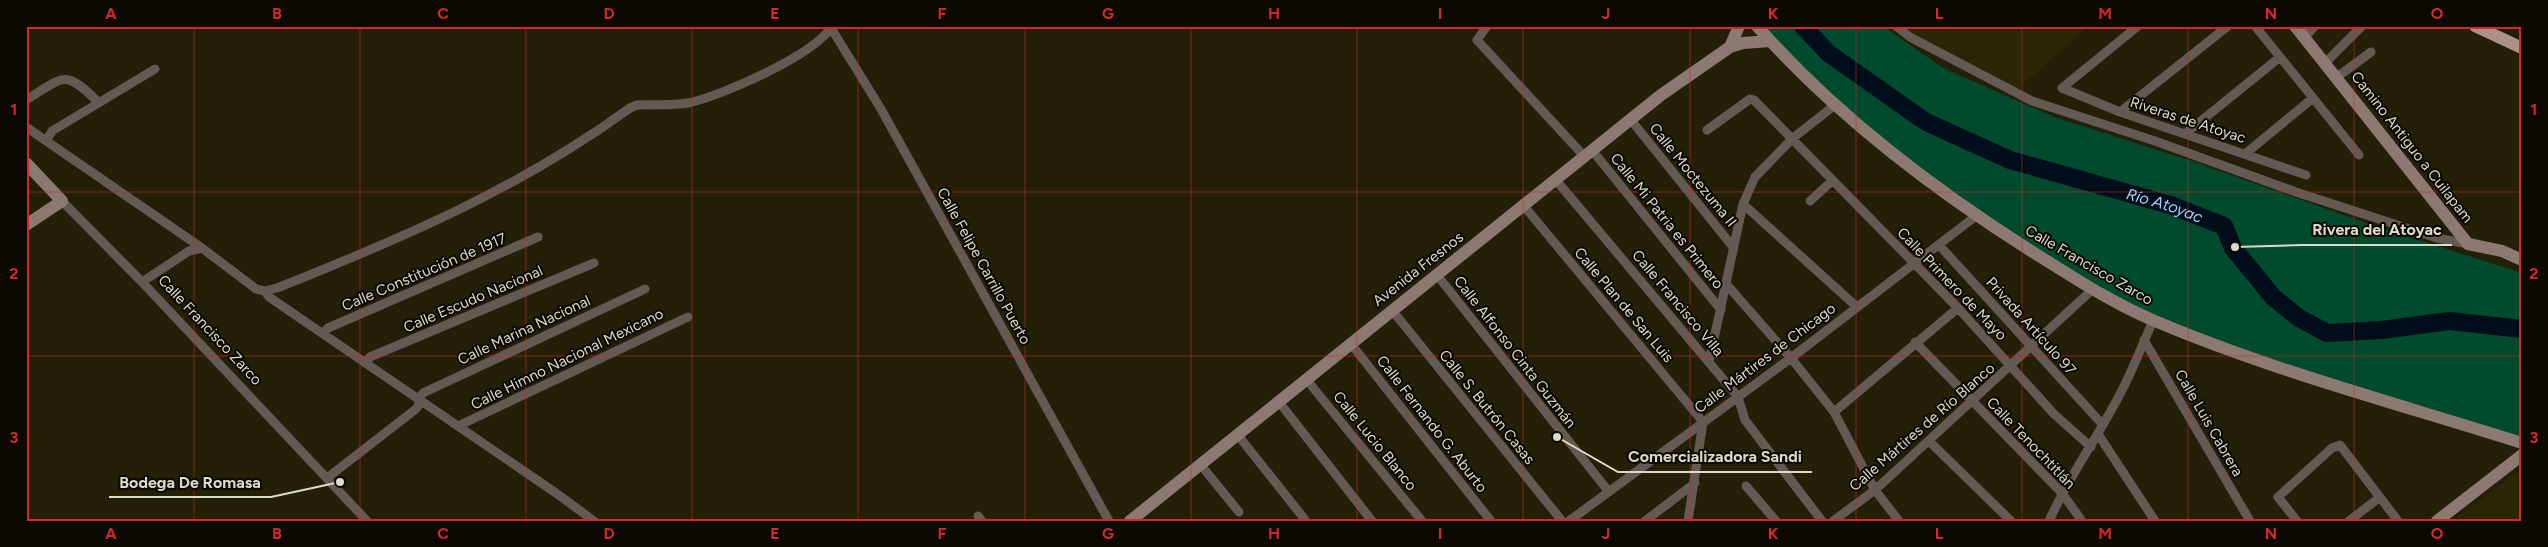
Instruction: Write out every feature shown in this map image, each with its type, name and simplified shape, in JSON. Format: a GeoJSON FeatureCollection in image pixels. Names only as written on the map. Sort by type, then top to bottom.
{"type":"FeatureCollection","features":[{"type":"Feature","properties":{"kind":"main road"},"geometry":{"type":"LineString","coordinates":[[2475,26],[2522,48]]}},
{"type":"Feature","properties":{"kind":"street","name":"Calle Mi Patria es Primero"},"geometry":{"type":"LineString","coordinates":[[1487,26],[1477,40],[1588,153],[1721,310]]}},
{"type":"Feature","properties":{"kind":"street"},"geometry":{"type":"LineString","coordinates":[[1730,47],[1739,26]]}},
{"type":"Feature","properties":{"kind":"street","name":"Calle Francisco Zarco"},"geometry":{"type":"LineString","coordinates":[[1758,26],[1770,41],[1835,104],[1895,154],[1976,216],[2092,289],[2153,321],[2287,369],[2522,443]]}},
{"type":"Feature","properties":{"kind":"street"},"geometry":{"type":"LineString","coordinates":[[1896,26],[1910,37],[2032,101],[2163,144],[2296,192],[2438,238],[2468,244]]}},
{"type":"Feature","properties":{"kind":"street","name":"Riveras de Atoyac"},"geometry":{"type":"LineString","coordinates":[[2138,26],[2062,88],[2120,112],[2306,175]]}},
{"type":"Feature","properties":{"kind":"street"},"geometry":{"type":"LineString","coordinates":[[2120,112],[2228,26]]}},
{"type":"Feature","properties":{"kind":"street"},"geometry":{"type":"LineString","coordinates":[[2255,26],[2359,155]]}},
{"type":"Feature","properties":{"kind":"street","name":"Camino Antiguo a Cuilapam"},"geometry":{"type":"LineString","coordinates":[[2295,26],[2468,244],[2502,251],[2522,260]]}},
{"type":"Feature","properties":{"kind":"street"},"geometry":{"type":"LineString","coordinates":[[2304,38],[2315,26]]}},
{"type":"Feature","properties":{"kind":"street"},"geometry":{"type":"LineString","coordinates":[[2324,64],[2362,26]]}},
{"type":"Feature","properties":{"kind":"street"},"geometry":{"type":"LineString","coordinates":[[26,126],[202,248],[256,288],[265,291],[322,271],[438,221],[582,143],[630,108],[637,105],[687,103],[758,77],[814,46],[821,41],[832,27]]}},
{"type":"Feature","properties":{"kind":"street","name":"Calle Felipe Carrillo Puerto"},"geometry":{"type":"LineString","coordinates":[[832,27],[886,118],[1109,521]]}},
{"type":"Feature","properties":{"kind":"street","name":"Avenida Fresnos"},"geometry":{"type":"LineString","coordinates":[[1130,521],[1661,95],[1730,47],[1743,43],[1770,41]]}},
{"type":"Feature","properties":{"kind":"street"},"geometry":{"type":"LineString","coordinates":[[2337,77],[2371,52]]}},
{"type":"Feature","properties":{"kind":"street"},"geometry":{"type":"LineString","coordinates":[[2185,134],[2280,57]]}},
{"type":"Feature","properties":{"kind":"street"},"geometry":{"type":"LineString","coordinates":[[46,141],[52,132],[98,102],[155,69]]}},
{"type":"Feature","properties":{"kind":"street"},"geometry":{"type":"LineString","coordinates":[[26,100],[61,79],[68,78],[79,84],[98,102]]}},
{"type":"Feature","properties":{"kind":"street"},"geometry":{"type":"LineString","coordinates":[[2245,154],[2313,98]]}},
{"type":"Feature","properties":{"kind":"street","name":"Calle Primero de Mayo"},"geometry":{"type":"LineString","coordinates":[[1707,130],[1750,99],[1754,100],[1958,308],[2054,414],[2091,447]]}},
{"type":"Feature","properties":{"kind":"street"},"geometry":{"type":"LineString","coordinates":[[1710,362],[1733,247],[1744,204],[1755,177],[1793,138],[1835,104]]}},
{"type":"Feature","properties":{"kind":"street","name":"Calle Moctezuma II"},"geometry":{"type":"LineString","coordinates":[[1631,120],[1733,247]]}},
{"type":"Feature","properties":{"kind":"street","name":"Calle Francisco Zarco"},"geometry":{"type":"LineString","coordinates":[[26,163],[142,282],[367,521]]}},
{"type":"Feature","properties":{"kind":"street","name":"Calle Francisco Villa"},"geometry":{"type":"LineString","coordinates":[[1556,180],[1738,397],[1745,420],[1822,521]]}},
{"type":"Feature","properties":{"kind":"street"},"geometry":{"type":"LineString","coordinates":[[1810,201],[1832,181]]}},
{"type":"Feature","properties":{"kind":"street"},"geometry":{"type":"LineString","coordinates":[[26,225],[62,201]]}},
{"type":"Feature","properties":{"kind":"street"},"geometry":{"type":"LineString","coordinates":[[1744,204],[1857,307]]}},
{"type":"Feature","properties":{"kind":"street","name":"Calle Plan de San Luis"},"geometry":{"type":"LineString","coordinates":[[1524,206],[1703,422]]}},
{"type":"Feature","properties":{"kind":"street","name":"Calle Mártires de Chicago"},"geometry":{"type":"LineString","coordinates":[[1569,521],[1791,358],[1976,216]]}},
{"type":"Feature","properties":{"kind":"street","name":"Calle Constitución de 1917"},"geometry":{"type":"LineString","coordinates":[[323,334],[328,328],[538,237]]}},
{"type":"Feature","properties":{"kind":"street","name":"Privada Artículo 97"},"geometry":{"type":"LineString","coordinates":[[1939,245],[2103,425]]}},
{"type":"Feature","properties":{"kind":"street"},"geometry":{"type":"LineString","coordinates":[[142,282],[189,251],[202,248]]}},
{"type":"Feature","properties":{"kind":"street","name":"Calle Escudo Nacional"},"geometry":{"type":"LineString","coordinates":[[365,363],[370,357],[594,263]]}},
{"type":"Feature","properties":{"kind":"street","name":"Calle Alfonso Cinta Guzmán"},"geometry":{"type":"LineString","coordinates":[[1437,275],[1609,492]]}},
{"type":"Feature","properties":{"kind":"street"},"geometry":{"type":"LineString","coordinates":[[1727,284],[1791,358],[1834,412],[1875,490],[1899,521]]}},
{"type":"Feature","properties":{"kind":"street","name":"Calle Mártires de Río Blanco"},"geometry":{"type":"LineString","coordinates":[[1833,521],[1875,490],[1930,441],[2092,289]]}},
{"type":"Feature","properties":{"kind":"street","name":"Calle Marina Nacional"},"geometry":{"type":"LineString","coordinates":[[327,478],[416,409],[423,393],[645,290]]}},
{"type":"Feature","properties":{"kind":"street"},"geometry":{"type":"LineString","coordinates":[[265,291],[269,297],[594,521]]}},
{"type":"Feature","properties":{"kind":"street"},"geometry":{"type":"LineString","coordinates":[[1834,412],[1958,308]]}},
{"type":"Feature","properties":{"kind":"street","name":"Calle S. Butrón Casas"},"geometry":{"type":"LineString","coordinates":[[1392,310],[1562,521]]}},
{"type":"Feature","properties":{"kind":"street","name":"Calle Himno Nacional Mexicano"},"geometry":{"type":"LineString","coordinates":[[458,426],[688,316]]}},
{"type":"Feature","properties":{"kind":"street"},"geometry":{"type":"LineString","coordinates":[[2049,521],[2062,493],[2121,394],[2153,321]]}},
{"type":"Feature","properties":{"kind":"street","name":"Calle Luis Cabrera"},"geometry":{"type":"LineString","coordinates":[[2144,340],[2250,521]]}},
{"type":"Feature","properties":{"kind":"street","name":"Calle Tenochtitlán"},"geometry":{"type":"LineString","coordinates":[[1916,342],[2062,493],[2082,521]]}},
{"type":"Feature","properties":{"kind":"street","name":"Calle Fernando G. Aburto"},"geometry":{"type":"LineString","coordinates":[[1351,344],[1491,521]]}},
{"type":"Feature","properties":{"kind":"street","name":"Calle Lucio Blanco"},"geometry":{"type":"LineString","coordinates":[[1306,379],[1422,521]]}},
{"type":"Feature","properties":{"kind":"street"},"geometry":{"type":"LineString","coordinates":[[1279,402],[1372,521]]}},
{"type":"Feature","properties":{"kind":"street"},"geometry":{"type":"LineString","coordinates":[[1688,521],[1703,422]]}},
{"type":"Feature","properties":{"kind":"street"},"geometry":{"type":"LineString","coordinates":[[1237,434],[1306,521]]}},
{"type":"Feature","properties":{"kind":"street"},"geometry":{"type":"LineString","coordinates":[[2098,434],[2155,521]]}},
{"type":"Feature","properties":{"kind":"street"},"geometry":{"type":"LineString","coordinates":[[1930,441],[2011,521]]}},
{"type":"Feature","properties":{"kind":"street"},"geometry":{"type":"LineString","coordinates":[[2297,521],[2278,497],[2332,448],[2340,445],[2398,521]]}},
{"type":"Feature","properties":{"kind":"street"},"geometry":{"type":"LineString","coordinates":[[2437,521],[2522,455]]}},
{"type":"Feature","properties":{"kind":"street"},"geometry":{"type":"LineString","coordinates":[[1200,464],[1240,512]]}},
{"type":"Feature","properties":{"kind":"street"},"geometry":{"type":"LineString","coordinates":[[1645,521],[1695,484]]}},
{"type":"Feature","properties":{"kind":"street"},"geometry":{"type":"LineString","coordinates":[[1746,486],[1776,521]]}},
{"type":"Feature","properties":{"kind":"street"},"geometry":{"type":"LineString","coordinates":[[2349,521],[2380,497]]}},
{"type":"Feature","properties":{"kind":"shaded area"},"geometry":{"type":"Polygon","coordinates":[[[1915,26],[2006,26],[2011,28],[2013,26],[2088,26],[2018,89],[1910,31],[1915,26]]]}},
{"type":"Feature","properties":{"kind":"shaded area"},"geometry":{"type":"Polygon","coordinates":[[[2522,469],[2522,521],[2462,521],[2456,518],[2522,469]]]}},
{"type":"Feature","properties":{"kind":"green space"},"geometry":{"type":"Polygon","coordinates":[[[1760,26],[1883,26],[1943,68],[2057,118],[2186,159],[2366,223],[2522,273],[2522,443],[2153,321],[1976,216],[1895,154],[1760,26]]]}},
{"type":"Feature","properties":{"kind":"waterway","name":"Río Atoyac"},"geometry":{"type":"LineString","coordinates":[[1803,26],[1828,53],[1926,122],[2010,160],[2170,205],[2224,226],[2233,248],[2273,297],[2299,318],[2327,333],[2382,330],[2449,321],[2522,329]]}},
{"type":"Feature","properties":{"kind":"place","name":"Rivera del Atoyac"},"geometry":{"type":"Point","coordinates":[2235,247]}},
{"type":"Feature","properties":{"kind":"place","name":"Comercializadora Sandi"},"geometry":{"type":"Point","coordinates":[1557,437]}},
{"type":"Feature","properties":{"kind":"place","name":"Bodega De Romasa"},"geometry":{"type":"Point","coordinates":[340,482]}}]}
